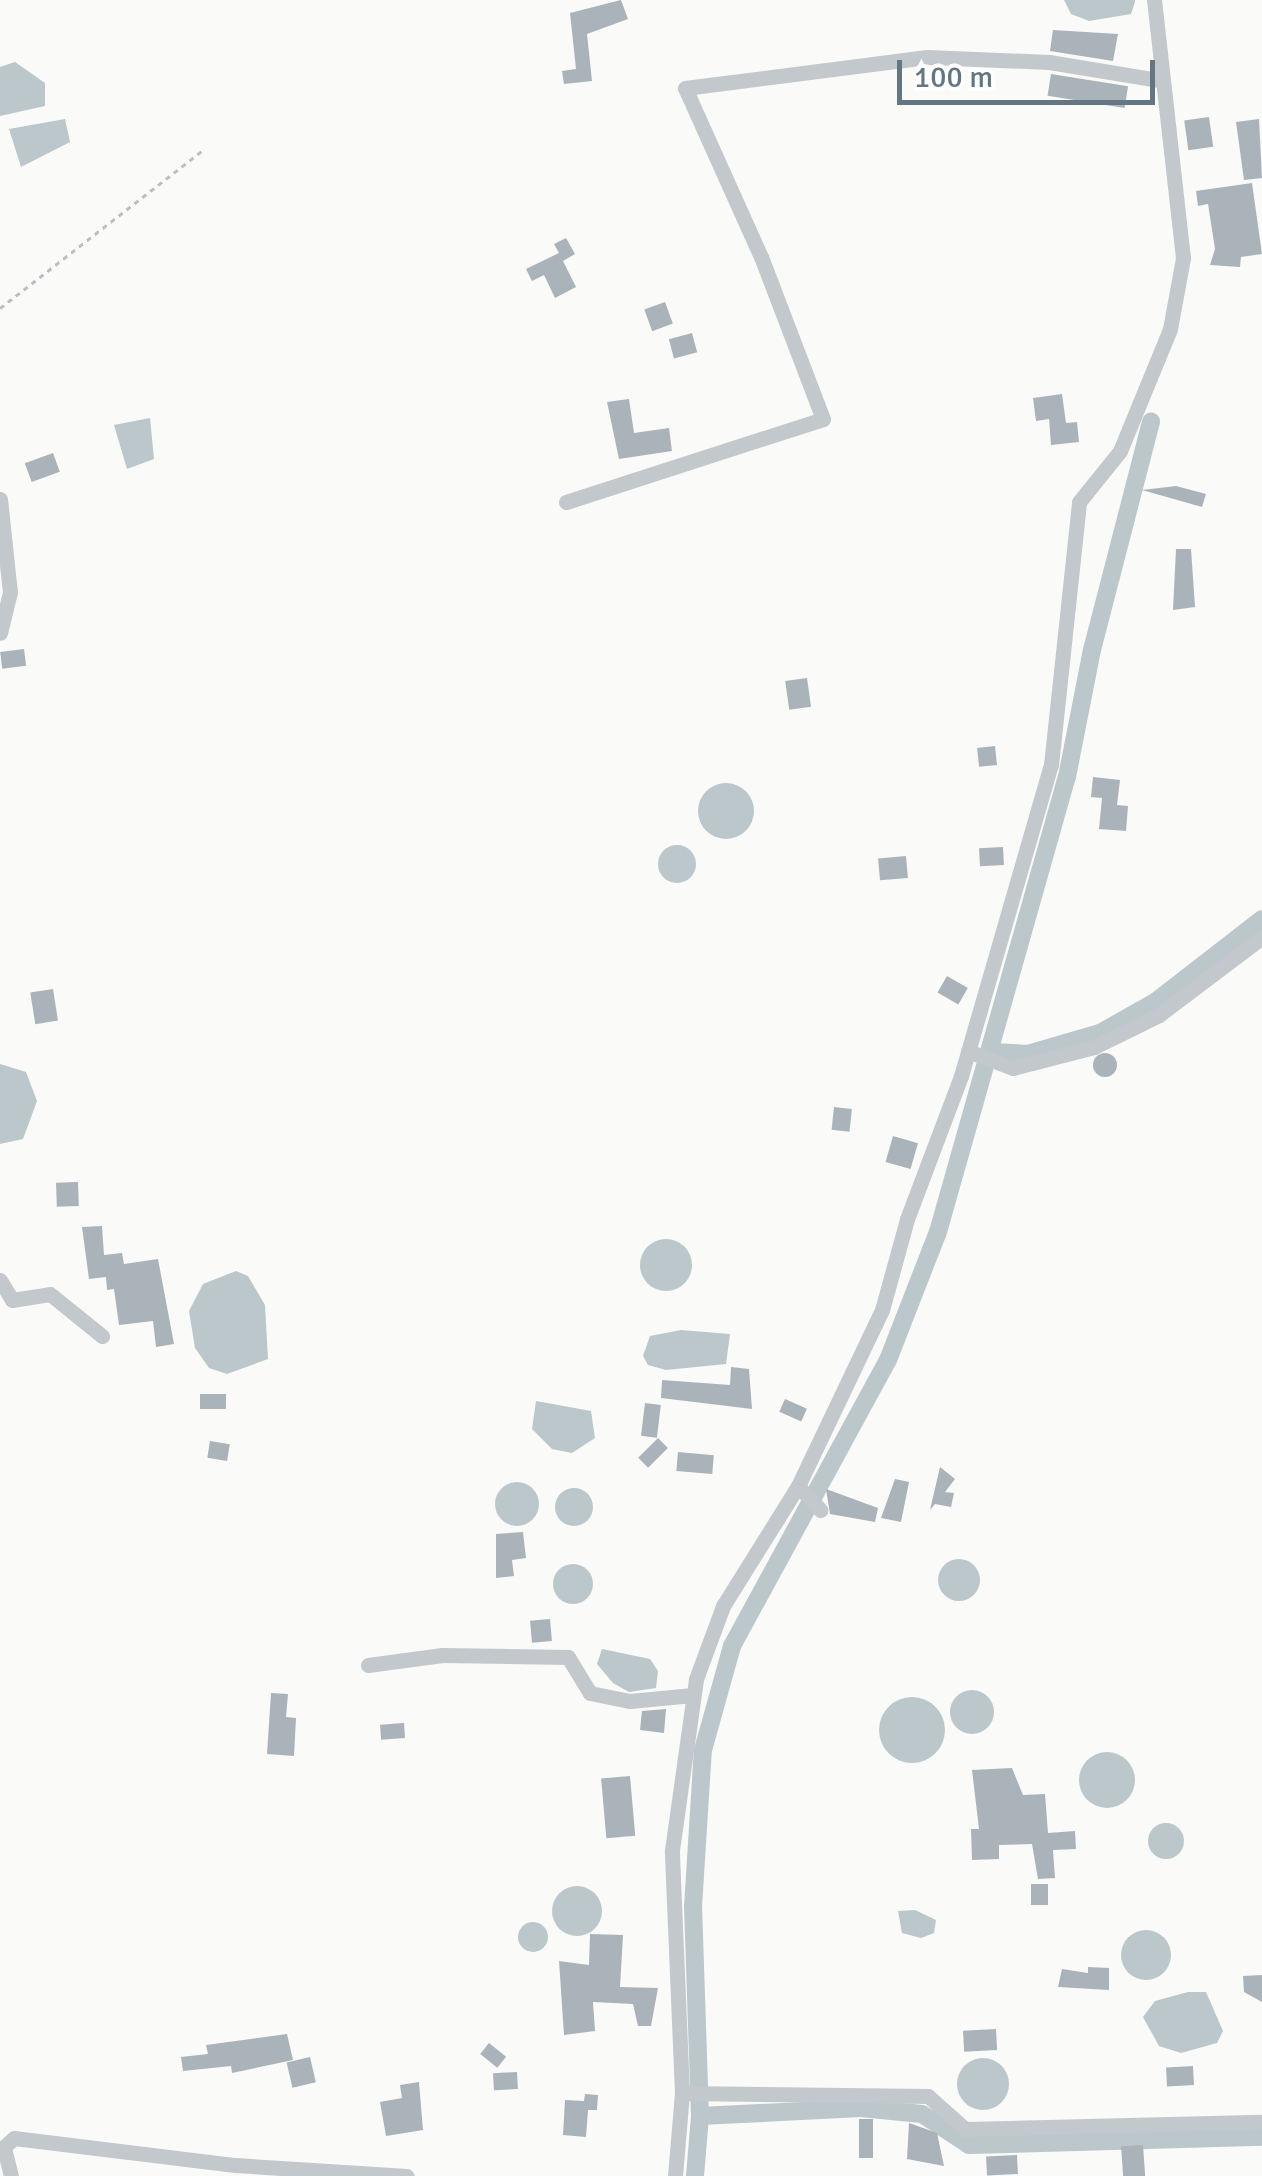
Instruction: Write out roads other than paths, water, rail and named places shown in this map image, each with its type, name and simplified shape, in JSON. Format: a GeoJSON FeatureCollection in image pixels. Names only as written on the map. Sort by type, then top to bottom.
{"type":"FeatureCollection","features":[{"type":"Feature","properties":{"kind":"street"},"geometry":{"type":"LineString","coordinates":[[675,2176],[682,2092],[672,1850],[693,1695],[723,1606],[798,1486],[882,1310],[968,1052],[1051,765],[1080,502],[1120,451],[1170,329],[1183,258],[1158,80],[1154,0]]}},
{"type":"Feature","properties":{"kind":"street"},"geometry":{"type":"LineString","coordinates":[[566,502],[823,419],[761,258],[685,88],[927,57],[1049,62],[1158,80]]}},
{"type":"Feature","properties":{"kind":"street"},"geometry":{"type":"LineString","coordinates":[[0,499],[10,592],[0,632]]}},
{"type":"Feature","properties":{"kind":"street"},"geometry":{"type":"LineString","coordinates":[[968,1052],[1013,1068],[1094,1046],[1159,1015],[1262,937]]}},
{"type":"Feature","properties":{"kind":"street"},"geometry":{"type":"LineString","coordinates":[[0,1280],[12,1300],[50,1294],[102,1336]]}},
{"type":"Feature","properties":{"kind":"street"},"geometry":{"type":"LineString","coordinates":[[798,1486],[820,1510]]}},
{"type":"Feature","properties":{"kind":"street"},"geometry":{"type":"LineString","coordinates":[[368,1665],[442,1655],[568,1657],[590,1693],[630,1701],[693,1695]]}},
{"type":"Feature","properties":{"kind":"street"},"geometry":{"type":"LineString","coordinates":[[682,2092],[928,2096],[965,2130],[1262,2122]]}},
{"type":"Feature","properties":{"kind":"street"},"geometry":{"type":"LineString","coordinates":[[11,2176],[2,2144],[14,2138],[236,2165],[407,2176]]}},
{"type":"Feature","properties":{"kind":"waterway"},"geometry":{"type":"LineString","coordinates":[[695,2176],[700,2116],[693,1907],[703,1750],[732,1646],[888,1360],[938,1232],[1067,777],[1092,650],[1151,422]]}},
{"type":"Feature","properties":{"kind":"waterway"},"geometry":{"type":"LineString","coordinates":[[992,1052],[1028,1054],[1100,1033],[1155,1002],[1262,919]]}},
{"type":"Feature","properties":{"kind":"waterway"},"geometry":{"type":"LineString","coordinates":[[700,2116],[861,2108],[922,2114],[969,2145],[1262,2137]]}}]}
